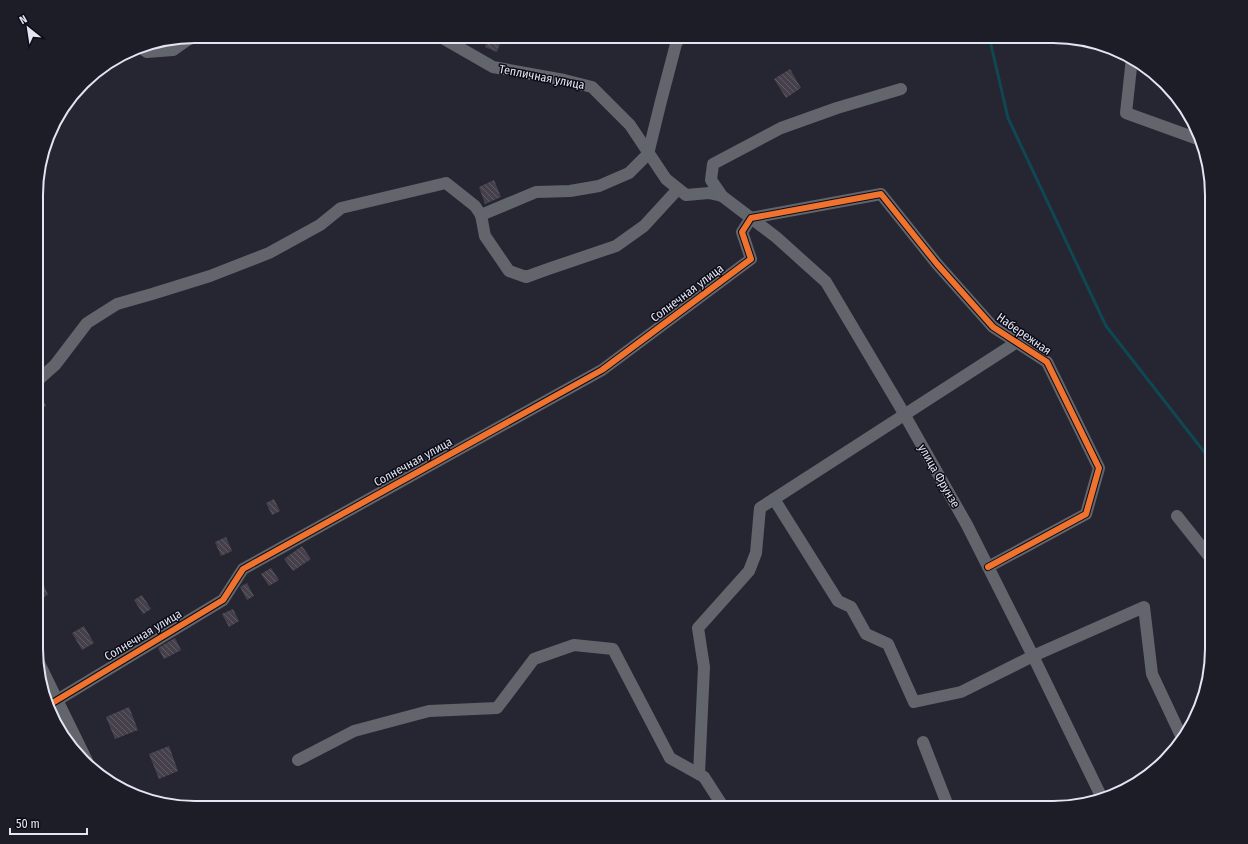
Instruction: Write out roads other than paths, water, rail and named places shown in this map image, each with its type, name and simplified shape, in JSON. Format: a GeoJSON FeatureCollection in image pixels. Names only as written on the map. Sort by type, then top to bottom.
{"type":"FeatureCollection","features":[{"type":"Feature","properties":{"kind":"street"},"geometry":{"type":"LineString","coordinates":[[146,51],[173,50],[183,43]]}},
{"type":"Feature","properties":{"kind":"street","name":"Тепличная улица"},"geometry":{"type":"LineString","coordinates":[[451,43],[493,67],[564,80],[592,87],[630,125],[666,179],[686,195],[709,192],[722,196]]}},
{"type":"Feature","properties":{"kind":"street"},"geometry":{"type":"LineString","coordinates":[[481,215],[536,192],[570,191],[599,186],[629,173],[648,154],[660,101],[676,43]]}},
{"type":"Feature","properties":{"kind":"street"},"geometry":{"type":"LineString","coordinates":[[1131,65],[1126,113],[1193,137]]}},
{"type":"Feature","properties":{"kind":"street"},"geometry":{"type":"LineString","coordinates":[[722,196],[711,180],[713,164],[781,128],[836,108],[901,89]]}},
{"type":"Feature","properties":{"kind":"street"},"geometry":{"type":"LineString","coordinates":[[43,376],[55,365],[87,323],[117,304],[210,276],[268,253],[320,225],[341,208],[446,183],[475,206],[481,215],[485,236],[509,271],[526,278],[616,246],[644,226],[678,189]]}},
{"type":"Feature","properties":{"kind":"street","name":"Набережная"},"geometry":{"type":"LineString","coordinates":[[751,218],[881,194],[937,264],[993,327],[1048,362],[1099,468],[1086,514],[988,567]]}},
{"type":"Feature","properties":{"kind":"street","name":"улица Фрунзе"},"geometry":{"type":"LineString","coordinates":[[722,196],[776,237],[826,282],[904,414],[967,525],[1100,794]]}},
{"type":"Feature","properties":{"kind":"street","name":"Солнечная улица"},"geometry":{"type":"LineString","coordinates":[[53,702],[223,600],[243,569],[602,370],[751,259],[742,232],[751,218]]}},
{"type":"Feature","properties":{"kind":"street"},"geometry":{"type":"LineString","coordinates":[[699,774],[704,667],[698,628],[749,571],[756,553],[760,508],[1017,342]]}},
{"type":"Feature","properties":{"kind":"street"},"geometry":{"type":"LineString","coordinates":[[774,499],[838,601],[851,607],[866,634],[888,644],[914,702],[961,692],[1033,656],[1144,607],[1152,674],[1180,733]]}},
{"type":"Feature","properties":{"kind":"street"},"geometry":{"type":"LineString","coordinates":[[1177,516],[1205,551]]}},
{"type":"Feature","properties":{"kind":"street"},"geometry":{"type":"LineString","coordinates":[[298,760],[354,731],[429,711],[497,708],[534,659],[574,645],[613,649],[670,758],[704,777],[719,801]]}},
{"type":"Feature","properties":{"kind":"street"},"geometry":{"type":"LineString","coordinates":[[48,688],[53,702],[79,747]]}},
{"type":"Feature","properties":{"kind":"street"},"geometry":{"type":"LineString","coordinates":[[923,742],[946,801]]}},
{"type":"Feature","properties":{"kind":"waterway"},"geometry":{"type":"LineString","coordinates":[[991,43],[1008,118],[1106,326],[1205,453]]}}]}
